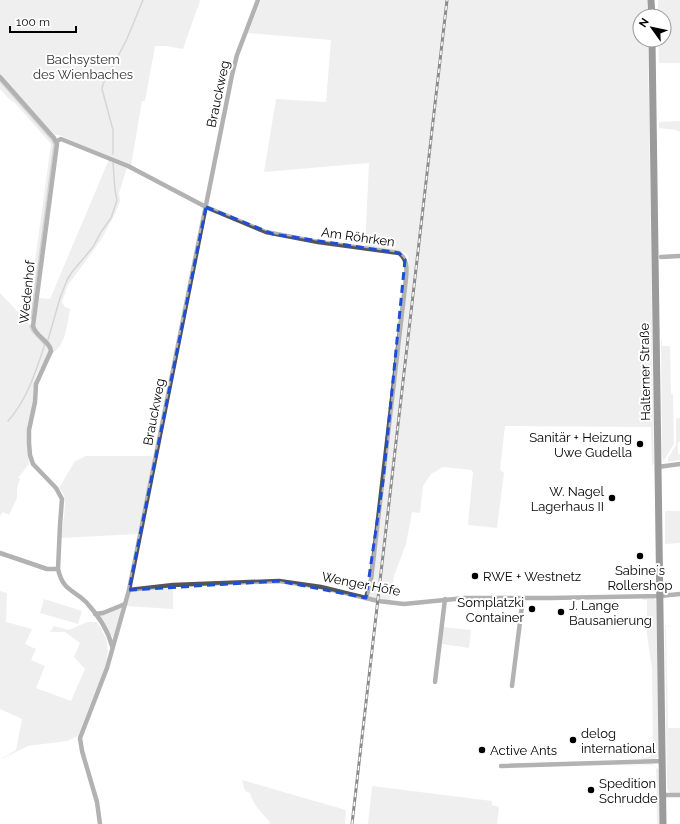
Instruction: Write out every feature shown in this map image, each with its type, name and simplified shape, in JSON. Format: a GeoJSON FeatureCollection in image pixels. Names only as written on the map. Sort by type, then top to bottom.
{"type":"FeatureCollection","features":[{"type":"Feature","properties":{"kind":"main road","name":"Halterner Straße"},"geometry":{"type":"LineString","coordinates":[[652,48],[663,824]]}},
{"type":"Feature","properties":{"kind":"street","name":"Brauckweg"},"geometry":{"type":"LineString","coordinates":[[100,824],[97,802],[82,751],[80,738],[102,682],[129,590],[237,54],[258,0]]}},
{"type":"Feature","properties":{"kind":"street"},"geometry":{"type":"LineString","coordinates":[[0,77],[57,141]]}},
{"type":"Feature","properties":{"kind":"street","name":"Am Röhrken"},"geometry":{"type":"LineString","coordinates":[[57,141],[61,140],[128,166],[206,207],[249,226],[273,234],[399,253],[405,260],[404,287],[383,481],[371,580],[366,598]]}},
{"type":"Feature","properties":{"kind":"street","name":"Wedenhof"},"geometry":{"type":"LineString","coordinates":[[57,141],[33,326],[36,333],[51,348],[51,352],[36,384],[35,402],[30,424],[30,455],[33,463],[56,488],[62,499],[58,569],[62,579],[67,588],[85,601],[95,614],[107,632],[112,647]]}},
{"type":"Feature","properties":{"kind":"street"},"geometry":{"type":"LineString","coordinates":[[661,257],[680,256]]}},
{"type":"Feature","properties":{"kind":"street"},"geometry":{"type":"LineString","coordinates":[[658,467],[680,464]]}},
{"type":"Feature","properties":{"kind":"street"},"geometry":{"type":"LineString","coordinates":[[0,553],[48,569],[58,569]]}},
{"type":"Feature","properties":{"kind":"street","name":"Wenger Höfe"},"geometry":{"type":"LineString","coordinates":[[129,590],[173,585],[279,581],[321,588],[383,602],[404,604],[465,598],[660,596],[680,594]]}},
{"type":"Feature","properties":{"kind":"street"},"geometry":{"type":"LineString","coordinates":[[512,686],[524,598]]}},
{"type":"Feature","properties":{"kind":"street"},"geometry":{"type":"LineString","coordinates":[[435,682],[445,599]]}},
{"type":"Feature","properties":{"kind":"street"},"geometry":{"type":"LineString","coordinates":[[95,614],[103,613],[125,604]]}},
{"type":"Feature","properties":{"kind":"street"},"geometry":{"type":"LineString","coordinates":[[502,766],[663,762]]}},
{"type":"Feature","properties":{"kind":"street"},"geometry":{"type":"LineString","coordinates":[[663,795],[680,795]]}},
{"type":"Feature","properties":{"kind":"highlighted area"},"geometry":{"type":"Polygon","coordinates":[[[206,207],[273,234],[399,253],[405,260],[383,481],[366,598],[279,581],[129,590],[206,207]]]}},
{"type":"Feature","properties":{"kind":"green space","name":"Bachsystem des Wienbaches"},"geometry":{"type":"Polygon","coordinates":[[[0,0],[200,0],[183,49],[155,46],[145,101],[142,101],[131,166],[127,168],[119,193],[120,201],[101,240],[68,285],[62,302],[65,307],[70,309],[65,335],[60,346],[52,356],[48,356],[36,376],[34,383],[33,406],[27,431],[29,464],[18,478],[20,479],[17,488],[17,498],[9,515],[3,512],[0,516],[0,293],[17,311],[21,312],[30,319],[32,305],[29,304],[34,272],[33,264],[35,261],[51,144],[15,103],[0,89],[0,78],[53,138],[56,144],[31,321],[30,320],[28,323],[29,324],[34,325],[39,298],[50,299],[110,157],[59,135],[55,135],[0,75],[0,0]]]}},
{"type":"Feature","properties":{"kind":"green space"},"geometry":{"type":"Polygon","coordinates":[[[261,0],[648,0],[648,8],[632,8],[632,48],[648,48],[654,463],[652,466],[651,427],[505,426],[500,470],[504,473],[497,528],[468,525],[473,472],[471,470],[443,467],[431,474],[423,486],[420,513],[412,512],[406,544],[394,576],[390,601],[369,597],[368,595],[406,288],[408,255],[403,252],[365,247],[369,163],[264,172],[276,99],[326,102],[331,40],[248,33],[261,0]]]}},
{"type":"Feature","properties":{"kind":"green space"},"geometry":{"type":"Polygon","coordinates":[[[659,0],[680,0],[680,63],[659,63],[658,48],[672,48],[672,8],[658,8],[659,0]]]}},
{"type":"Feature","properties":{"kind":"green space"},"geometry":{"type":"Polygon","coordinates":[[[680,121],[680,132],[659,128],[659,122],[680,121]]]}},
{"type":"Feature","properties":{"kind":"green space"},"geometry":{"type":"Polygon","coordinates":[[[662,339],[662,346],[670,346],[674,444],[663,462],[661,340],[662,339]]]}},
{"type":"Feature","properties":{"kind":"green space"},"geometry":{"type":"Polygon","coordinates":[[[677,418],[680,418],[680,442],[678,442],[678,454],[680,454],[680,460],[668,462],[668,458],[676,445],[677,418]]]}},
{"type":"Feature","properties":{"kind":"green space"},"geometry":{"type":"Polygon","coordinates":[[[86,456],[151,456],[154,460],[138,534],[61,538],[65,499],[59,488],[75,461],[86,456]]]}},
{"type":"Feature","properties":{"kind":"green space"},"geometry":{"type":"Polygon","coordinates":[[[665,511],[680,511],[680,543],[665,544],[665,511]]]}},
{"type":"Feature","properties":{"kind":"green space"},"geometry":{"type":"Polygon","coordinates":[[[173,587],[173,609],[126,606],[131,592],[173,587]]]}},
{"type":"Feature","properties":{"kind":"green space"},"geometry":{"type":"Polygon","coordinates":[[[0,591],[7,593],[6,622],[32,629],[25,644],[36,649],[31,660],[45,666],[36,688],[71,701],[85,669],[74,657],[80,643],[65,632],[50,632],[54,626],[69,630],[87,622],[97,622],[106,638],[108,651],[105,668],[78,736],[67,741],[28,746],[0,760],[16,750],[22,719],[0,709],[0,591]]]}},
{"type":"Feature","properties":{"kind":"green space"},"geometry":{"type":"Polygon","coordinates":[[[643,598],[654,598],[656,601],[659,756],[653,760],[644,760],[643,758],[649,757],[653,754],[652,669],[647,635],[647,600],[643,600],[643,598]]]}},
{"type":"Feature","properties":{"kind":"green space"},"geometry":{"type":"Polygon","coordinates":[[[44,599],[82,611],[78,624],[40,613],[44,599]]]}},
{"type":"Feature","properties":{"kind":"green space"},"geometry":{"type":"Polygon","coordinates":[[[122,606],[113,638],[96,616],[122,606]]]}},
{"type":"Feature","properties":{"kind":"green space"},"geometry":{"type":"Polygon","coordinates":[[[666,625],[668,625],[666,627],[668,728],[680,728],[680,793],[671,793],[667,788],[665,628],[666,625]]]}},
{"type":"Feature","properties":{"kind":"green space"},"geometry":{"type":"Polygon","coordinates":[[[443,627],[471,630],[469,648],[442,644],[443,627]]]}},
{"type":"Feature","properties":{"kind":"green space"},"geometry":{"type":"Polygon","coordinates":[[[652,764],[659,770],[660,824],[657,824],[656,768],[652,765],[616,766],[652,764]]]}},
{"type":"Feature","properties":{"kind":"green space"},"geometry":{"type":"Polygon","coordinates":[[[242,780],[346,810],[345,824],[269,824],[270,822],[256,805],[250,793],[245,791],[242,780]]]}},
{"type":"Feature","properties":{"kind":"green space"},"geometry":{"type":"Polygon","coordinates":[[[372,786],[492,801],[492,805],[499,807],[497,824],[368,824],[372,786]]]}},
{"type":"Feature","properties":{"kind":"waterway"},"geometry":{"type":"LineString","coordinates":[[113,154],[113,130],[102,89],[103,84],[126,41],[143,0]]}},
{"type":"Feature","properties":{"kind":"waterway"},"geometry":{"type":"LineString","coordinates":[[0,81],[52,140],[54,145],[31,319]]}},
{"type":"Feature","properties":{"kind":"waterway"},"geometry":{"type":"LineString","coordinates":[[48,340],[60,298],[67,280],[93,247],[111,218],[117,200],[113,163]]}},
{"type":"Feature","properties":{"kind":"waterway"},"geometry":{"type":"LineString","coordinates":[[30,326],[32,331],[44,344]]}},
{"type":"Feature","properties":{"kind":"waterway"},"geometry":{"type":"LineString","coordinates":[[8,421],[15,413],[26,395],[45,344]]}},
{"type":"Feature","properties":{"kind":"railway"},"geometry":{"type":"LineString","coordinates":[[352,824],[447,0]]}},
{"type":"Feature","properties":{"kind":"place","name":"Sanitär + Heizung Uwe Gudella"},"geometry":{"type":"Point","coordinates":[640,444]}},
{"type":"Feature","properties":{"kind":"place","name":"W. Nagel Lagerhaus II"},"geometry":{"type":"Point","coordinates":[612,498]}},
{"type":"Feature","properties":{"kind":"place","name":"Sabine´s Rollershop"},"geometry":{"type":"Point","coordinates":[640,556]}},
{"type":"Feature","properties":{"kind":"place","name":"RWE + Westnetz"},"geometry":{"type":"Point","coordinates":[475,576]}},
{"type":"Feature","properties":{"kind":"place","name":"Somplatzki Container"},"geometry":{"type":"Point","coordinates":[532,609]}},
{"type":"Feature","properties":{"kind":"place","name":"J. Lange Bausanierung"},"geometry":{"type":"Point","coordinates":[561,612]}},
{"type":"Feature","properties":{"kind":"place","name":"delog international"},"geometry":{"type":"Point","coordinates":[573,740]}},
{"type":"Feature","properties":{"kind":"place","name":"Active Ants"},"geometry":{"type":"Point","coordinates":[482,750]}},
{"type":"Feature","properties":{"kind":"place","name":"Spedition Schrudde"},"geometry":{"type":"Point","coordinates":[591,790]}}]}
